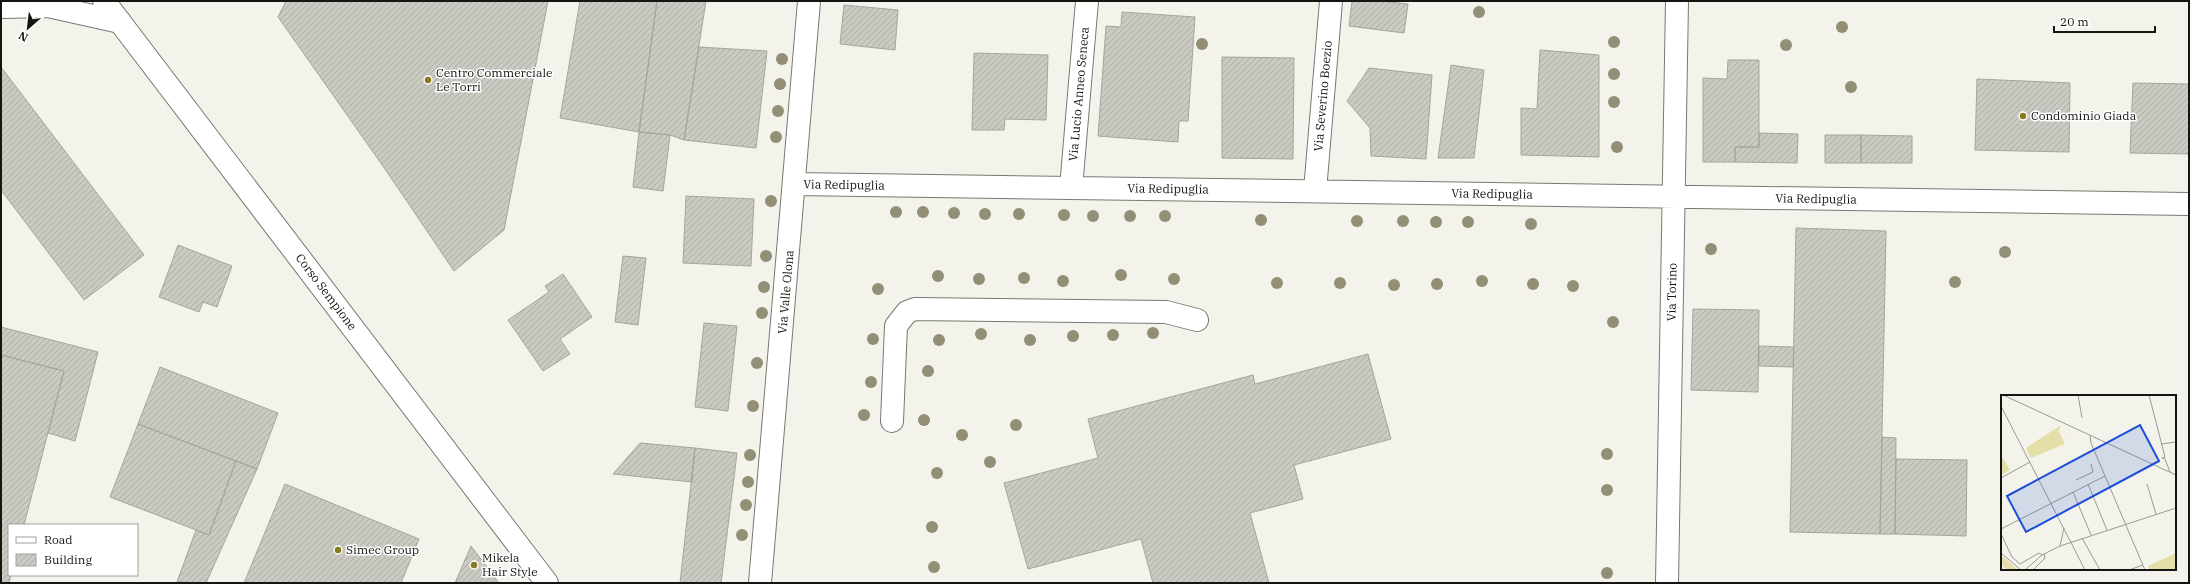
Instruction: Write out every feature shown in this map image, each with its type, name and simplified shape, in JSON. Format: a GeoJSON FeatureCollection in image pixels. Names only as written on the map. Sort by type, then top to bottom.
{"type":"FeatureCollection","features":[{"type":"Feature","properties":{"kind":"street","name":"Corso Sempione"},"geometry":{"type":"LineString","coordinates":[[104,1],[547,583]]}},
{"type":"Feature","properties":{"kind":"street","name":"Via Valle Olona"},"geometry":{"type":"LineString","coordinates":[[760,583],[795,184],[809,1]]}},
{"type":"Feature","properties":{"kind":"street","name":"Via Lucio Anneo Seneca"},"geometry":{"type":"LineString","coordinates":[[1071,188],[1087,1]]}},
{"type":"Feature","properties":{"kind":"street","name":"Via Severino Boezio"},"geometry":{"type":"LineString","coordinates":[[1315,191],[1331,1]]}},
{"type":"Feature","properties":{"kind":"street","name":"Via Torino"},"geometry":{"type":"LineString","coordinates":[[1667,583],[1677,1]]}},
{"type":"Feature","properties":{"kind":"street"},"geometry":{"type":"LineString","coordinates":[[1,7],[48,6],[120,22]]}},
{"type":"Feature","properties":{"kind":"street","name":"Via Redipuglia"},"geometry":{"type":"LineString","coordinates":[[795,184],[2189,204]]}},
{"type":"Feature","properties":{"kind":"street"},"geometry":{"type":"LineString","coordinates":[[892,421],[896,326],[907,312],[914,309],[1166,312],[1197,320]]}},
{"type":"Feature","properties":{"kind":"building","name":"Centro Commerciale Le Torri"},"geometry":{"type":"Polygon","coordinates":[[[286,1],[548,1],[504,230],[454,271],[385,169],[278,17],[286,1]]]}},
{"type":"Feature","properties":{"kind":"building"},"geometry":{"type":"Polygon","coordinates":[[[580,1],[657,1],[639,132],[560,118],[580,1]]]}},
{"type":"Feature","properties":{"kind":"building"},"geometry":{"type":"Polygon","coordinates":[[[657,1],[706,1],[684,140],[670,135],[639,132],[657,1]]]}},
{"type":"Feature","properties":{"kind":"building"},"geometry":{"type":"Polygon","coordinates":[[[1352,1],[1381,1],[1408,4],[1404,33],[1349,26],[1352,1]]]}},
{"type":"Feature","properties":{"kind":"building"},"geometry":{"type":"Polygon","coordinates":[[[844,5],[898,10],[895,50],[840,44],[844,5]]]}},
{"type":"Feature","properties":{"kind":"building"},"geometry":{"type":"Polygon","coordinates":[[[1122,12],[1195,17],[1188,121],[1179,121],[1178,142],[1098,136],[1106,26],[1121,27],[1122,12]]]}},
{"type":"Feature","properties":{"kind":"building"},"geometry":{"type":"Polygon","coordinates":[[[699,47],[767,51],[756,148],[684,140],[699,47]]]}},
{"type":"Feature","properties":{"kind":"building"},"geometry":{"type":"Polygon","coordinates":[[[1540,50],[1599,55],[1599,157],[1521,155],[1521,108],[1537,109],[1540,50]]]}},
{"type":"Feature","properties":{"kind":"building"},"geometry":{"type":"Polygon","coordinates":[[[974,53],[1048,55],[1046,120],[1005,119],[1004,130],[972,130],[974,53]]]}},
{"type":"Feature","properties":{"kind":"building"},"geometry":{"type":"Polygon","coordinates":[[[1222,57],[1294,58],[1293,159],[1222,158],[1222,57]]]}},
{"type":"Feature","properties":{"kind":"building"},"geometry":{"type":"Polygon","coordinates":[[[1728,60],[1759,60],[1759,147],[1735,147],[1735,162],[1703,162],[1703,78],[1727,79],[1728,60]]]}},
{"type":"Feature","properties":{"kind":"building"},"geometry":{"type":"Polygon","coordinates":[[[1451,65],[1484,70],[1474,158],[1438,158],[1451,65]]]}},
{"type":"Feature","properties":{"kind":"building"},"geometry":{"type":"Polygon","coordinates":[[[1,67],[144,255],[84,300],[1,190],[1,67]]]}},
{"type":"Feature","properties":{"kind":"building"},"geometry":{"type":"Polygon","coordinates":[[[1369,68],[1432,75],[1426,159],[1371,156],[1370,128],[1347,101],[1369,68]]]}},
{"type":"Feature","properties":{"kind":"building","name":"Condominio Giada"},"geometry":{"type":"Polygon","coordinates":[[[1977,79],[2070,83],[2069,152],[1975,150],[1977,79]]]}},
{"type":"Feature","properties":{"kind":"building","name":"Condominio Giada"},"geometry":{"type":"Polygon","coordinates":[[[2133,83],[2189,84],[2189,154],[2130,153],[2133,83]]]}},
{"type":"Feature","properties":{"kind":"building"},"geometry":{"type":"Polygon","coordinates":[[[639,132],[670,135],[663,191],[633,187],[639,132]]]}},
{"type":"Feature","properties":{"kind":"building"},"geometry":{"type":"Polygon","coordinates":[[[1759,133],[1798,134],[1797,163],[1735,162],[1735,147],[1759,147],[1759,133]]]}},
{"type":"Feature","properties":{"kind":"building"},"geometry":{"type":"Polygon","coordinates":[[[1825,135],[1861,135],[1861,163],[1825,163],[1825,135]]]}},
{"type":"Feature","properties":{"kind":"building"},"geometry":{"type":"Polygon","coordinates":[[[1861,135],[1912,136],[1912,163],[1861,163],[1861,135]]]}},
{"type":"Feature","properties":{"kind":"building"},"geometry":{"type":"Polygon","coordinates":[[[686,196],[754,199],[751,266],[683,263],[686,196]]]}},
{"type":"Feature","properties":{"kind":"building"},"geometry":{"type":"Polygon","coordinates":[[[1796,228],[1886,231],[1880,534],[1790,532],[1796,228]]]}},
{"type":"Feature","properties":{"kind":"building"},"geometry":{"type":"Polygon","coordinates":[[[178,245],[232,266],[217,307],[203,302],[199,312],[159,297],[178,245]]]}},
{"type":"Feature","properties":{"kind":"building"},"geometry":{"type":"Polygon","coordinates":[[[623,256],[646,258],[638,325],[615,322],[623,256]]]}},
{"type":"Feature","properties":{"kind":"building"},"geometry":{"type":"Polygon","coordinates":[[[563,274],[592,317],[560,339],[570,354],[543,371],[508,320],[549,292],[545,286],[563,274]]]}},
{"type":"Feature","properties":{"kind":"building"},"geometry":{"type":"Polygon","coordinates":[[[1693,309],[1759,310],[1758,392],[1691,390],[1693,309]]]}},
{"type":"Feature","properties":{"kind":"building"},"geometry":{"type":"Polygon","coordinates":[[[704,323],[737,326],[728,411],[695,407],[704,323]]]}},
{"type":"Feature","properties":{"kind":"building"},"geometry":{"type":"Polygon","coordinates":[[[1,327],[98,352],[75,441],[48,433],[64,371],[1,355],[1,327]]]}},
{"type":"Feature","properties":{"kind":"building"},"geometry":{"type":"Polygon","coordinates":[[[1759,346],[1794,347],[1793,367],[1759,366],[1759,346]]]}},
{"type":"Feature","properties":{"kind":"building"},"geometry":{"type":"Polygon","coordinates":[[[1368,354],[1391,439],[1294,465],[1303,499],[1250,513],[1269,583],[1153,583],[1141,539],[1028,569],[1004,483],[1098,458],[1088,419],[1253,375],[1255,384],[1368,354]]]}},
{"type":"Feature","properties":{"kind":"building"},"geometry":{"type":"Polygon","coordinates":[[[1,355],[64,371],[24,524],[8,524],[8,576],[11,576],[9,583],[1,583],[1,355]]]}},
{"type":"Feature","properties":{"kind":"building"},"geometry":{"type":"Polygon","coordinates":[[[160,367],[278,413],[257,469],[138,424],[160,367]]]}},
{"type":"Feature","properties":{"kind":"building"},"geometry":{"type":"Polygon","coordinates":[[[138,424],[236,461],[209,535],[110,497],[138,424]]]}},
{"type":"Feature","properties":{"kind":"building"},"geometry":{"type":"Polygon","coordinates":[[[1882,437],[1896,438],[1895,534],[1880,534],[1882,437]]]}},
{"type":"Feature","properties":{"kind":"building"},"geometry":{"type":"Polygon","coordinates":[[[640,443],[695,448],[692,482],[613,474],[640,443]]]}},
{"type":"Feature","properties":{"kind":"building"},"geometry":{"type":"Polygon","coordinates":[[[695,448],[737,453],[721,583],[680,583],[695,448]]]}},
{"type":"Feature","properties":{"kind":"building"},"geometry":{"type":"Polygon","coordinates":[[[1896,459],[1967,460],[1966,536],[1895,534],[1896,459]]]}},
{"type":"Feature","properties":{"kind":"building"},"geometry":{"type":"Polygon","coordinates":[[[236,461],[257,469],[206,583],[177,582],[196,530],[209,535],[236,461]]]}},
{"type":"Feature","properties":{"kind":"building"},"geometry":{"type":"Polygon","coordinates":[[[285,484],[419,539],[401,583],[244,583],[285,484]]]}},
{"type":"Feature","properties":{"kind":"building","name":"Mikela Hair Style"},"geometry":{"type":"Polygon","coordinates":[[[471,546],[499,583],[455,583],[471,546]]]}},
{"type":"Feature","properties":{"kind":"place","name":"Centro Commerciale Le Torri"},"geometry":{"type":"Point","coordinates":[428,80]}},
{"type":"Feature","properties":{"kind":"place","name":"Condominio Giada"},"geometry":{"type":"Point","coordinates":[2023,116]}},
{"type":"Feature","properties":{"kind":"place","name":"Simec Group"},"geometry":{"type":"Point","coordinates":[338,550]}},
{"type":"Feature","properties":{"kind":"place","name":"Mikela Hair Style"},"geometry":{"type":"Point","coordinates":[474,565]}}]}
